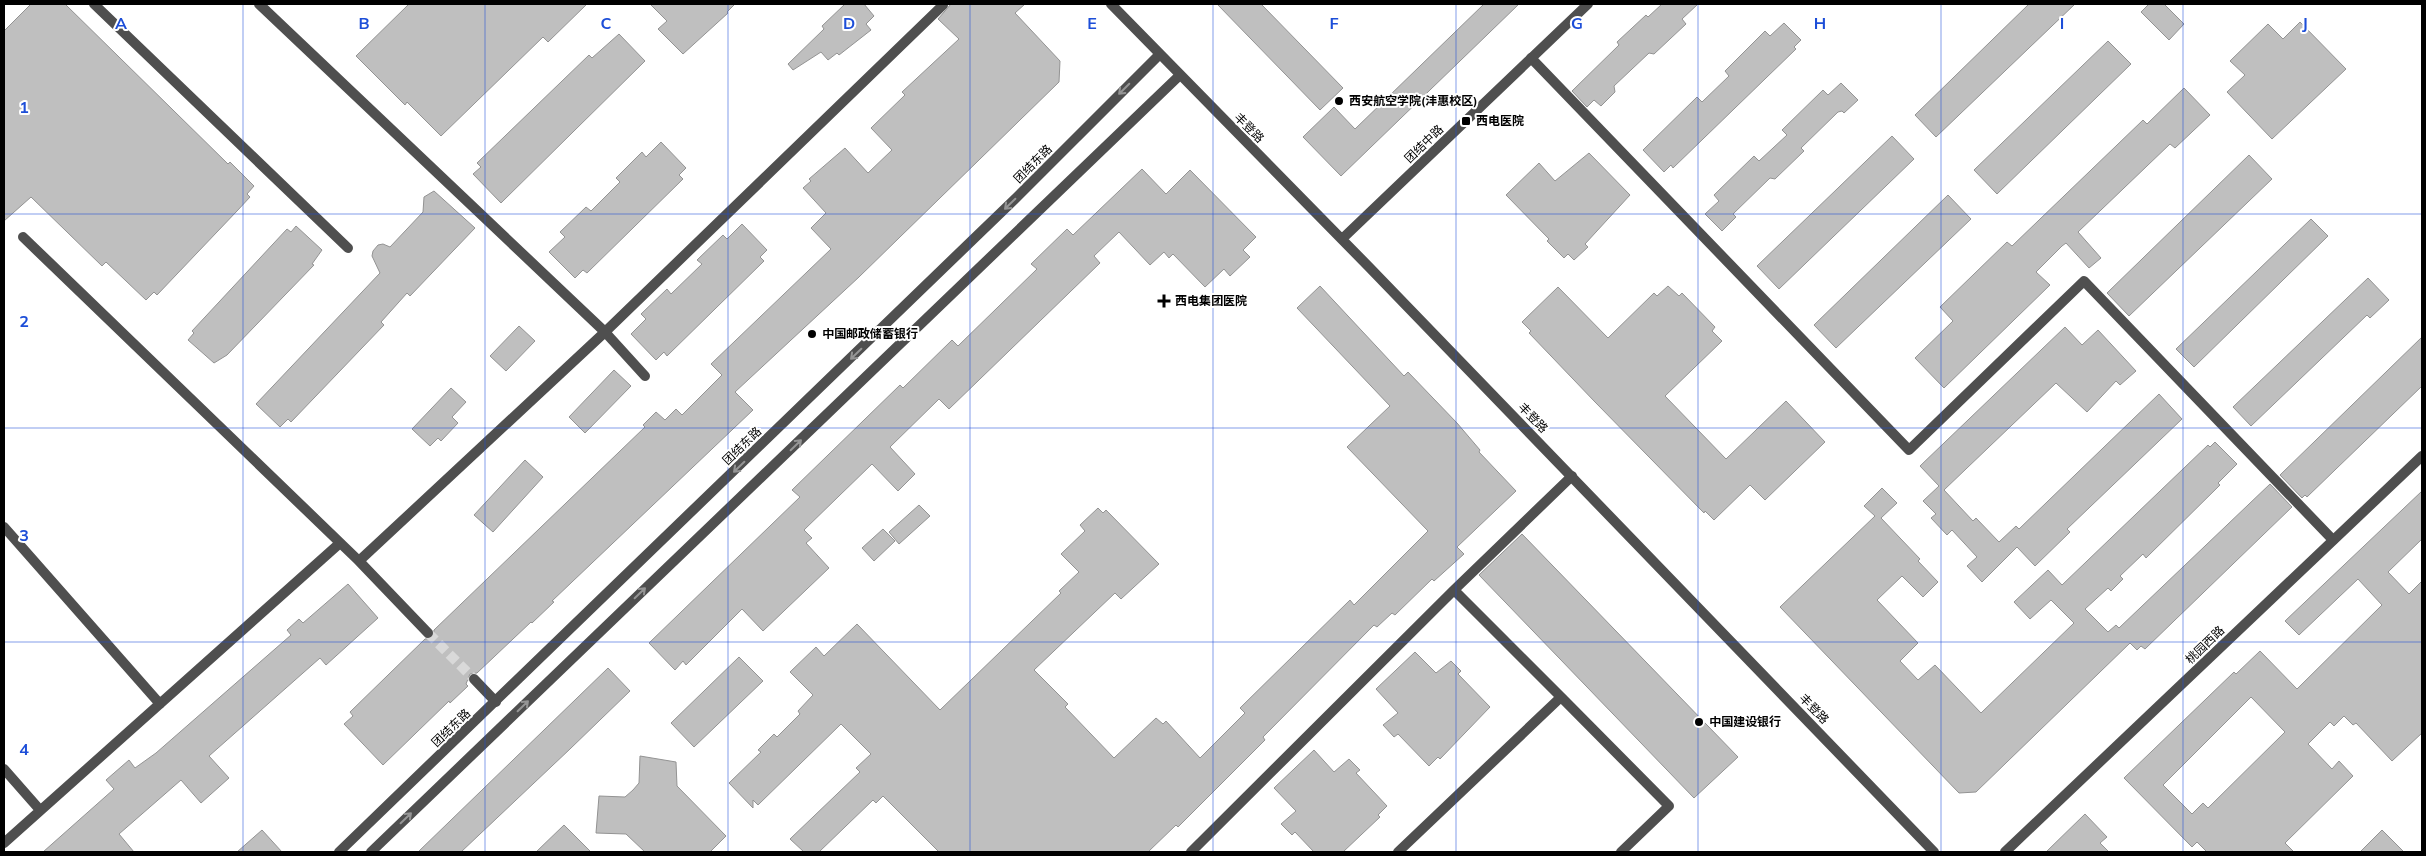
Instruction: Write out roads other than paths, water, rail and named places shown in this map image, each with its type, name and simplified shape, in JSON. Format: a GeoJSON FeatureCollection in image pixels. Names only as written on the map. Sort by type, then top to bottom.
{"type":"FeatureCollection","features":[{"type":"Feature","properties":{"kind":"street"},"geometry":{"type":"LineString","coordinates":[[94,4],[348,248]]}},
{"type":"Feature","properties":{"kind":"street"},"geometry":{"type":"LineString","coordinates":[[259,4],[605,332],[645,376]]}},
{"type":"Feature","properties":{"kind":"street"},"geometry":{"type":"LineString","coordinates":[[359,561],[605,332],[943,4]]}},
{"type":"Feature","properties":{"kind":"street","name":"丰登路"},"geometry":{"type":"LineString","coordinates":[[1111,4],[1342,239],[1934,852]]}},
{"type":"Feature","properties":{"kind":"street","name":"团结中路"},"geometry":{"type":"LineString","coordinates":[[1342,239],[1588,4]]}},
{"type":"Feature","properties":{"kind":"street","name":"团结东路"},"geometry":{"type":"LineString","coordinates":[[339,852],[1017,197],[1159,54]]}},
{"type":"Feature","properties":{"kind":"street"},"geometry":{"type":"LineString","coordinates":[[1531,58],[1909,450],[2084,281],[2334,540]]}},
{"type":"Feature","properties":{"kind":"street"},"geometry":{"type":"LineString","coordinates":[[371,852],[1180,75]]}},
{"type":"Feature","properties":{"kind":"street"},"geometry":{"type":"LineString","coordinates":[[24,237],[359,561],[428,633]]}},
{"type":"Feature","properties":{"kind":"street","name":"桃园西路"},"geometry":{"type":"LineString","coordinates":[[2005,852],[2422,456]]}},
{"type":"Feature","properties":{"kind":"street"},"geometry":{"type":"LineString","coordinates":[[1191,852],[1454,590],[1572,476]]}},
{"type":"Feature","properties":{"kind":"street"},"geometry":{"type":"LineString","coordinates":[[4,527],[160,704]]}},
{"type":"Feature","properties":{"kind":"street"},"geometry":{"type":"LineString","coordinates":[[4,843],[340,543]]}},
{"type":"Feature","properties":{"kind":"street"},"geometry":{"type":"LineString","coordinates":[[1454,590],[1669,806],[1621,852]]}},
{"type":"Feature","properties":{"kind":"street"},"geometry":{"type":"LineString","coordinates":[[474,679],[496,702]]}},
{"type":"Feature","properties":{"kind":"street"},"geometry":{"type":"LineString","coordinates":[[1398,852],[1561,698]]}},
{"type":"Feature","properties":{"kind":"street"},"geometry":{"type":"LineString","coordinates":[[4,769],[40,810]]}},
{"type":"Feature","properties":{"kind":"tunnel"},"geometry":{"type":"LineString","coordinates":[[428,633],[474,679]]}},
{"type":"Feature","properties":{"kind":"place","name":"西安航空学院(沣惠校区)"},"geometry":{"type":"Point","coordinates":[1339,101]}},
{"type":"Feature","properties":{"kind":"place","name":"西电医院"},"geometry":{"type":"Point","coordinates":[1466,121]}},
{"type":"Feature","properties":{"kind":"place","name":"西电集团医院"},"geometry":{"type":"Point","coordinates":[1164,301]}},
{"type":"Feature","properties":{"kind":"place","name":"中国邮政储蓄银行"},"geometry":{"type":"Point","coordinates":[812,334]}},
{"type":"Feature","properties":{"kind":"place","name":"中国建设银行"},"geometry":{"type":"Point","coordinates":[1699,722]}}]}
